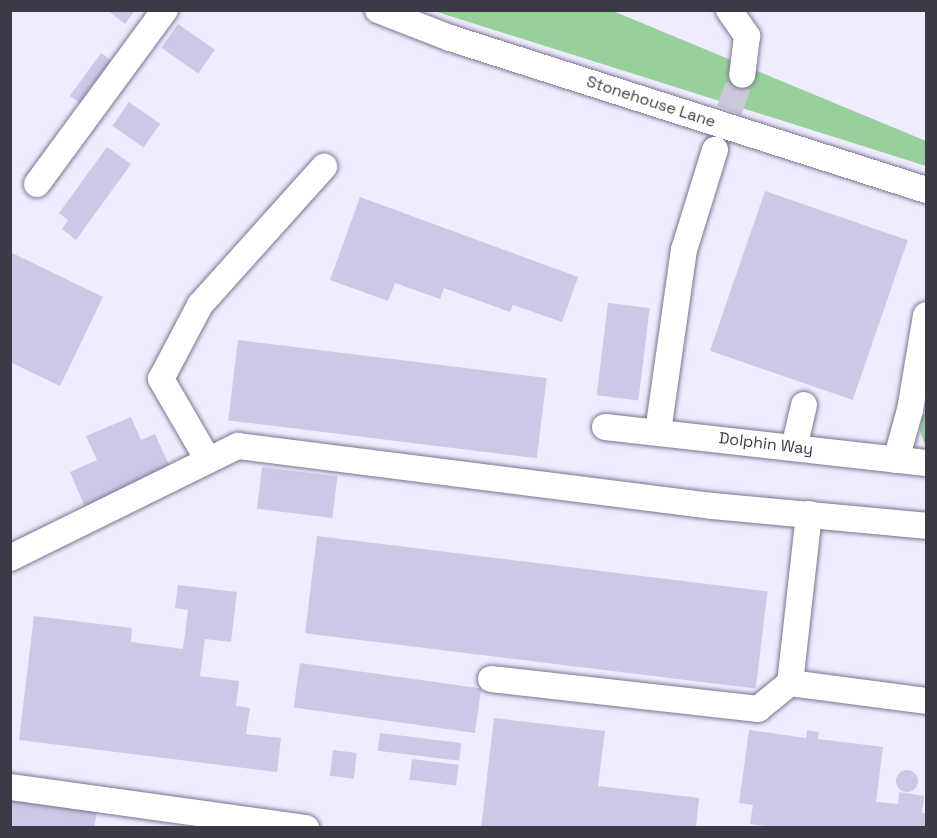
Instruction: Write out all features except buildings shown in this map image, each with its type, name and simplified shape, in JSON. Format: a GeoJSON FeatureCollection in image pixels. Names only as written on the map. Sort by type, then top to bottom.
{"type":"FeatureCollection","features":[{"type":"Feature","properties":{"kind":"street"},"geometry":{"type":"LineString","coordinates":[[37,184],[165,10]]}},
{"type":"Feature","properties":{"kind":"street","name":"Stonehouse Lane"},"geometry":{"type":"LineString","coordinates":[[378,10],[450,38],[927,190]]}},
{"type":"Feature","properties":{"kind":"street"},"geometry":{"type":"LineString","coordinates":[[740,14],[747,36],[742,75]]}},
{"type":"Feature","properties":{"kind":"street"},"geometry":{"type":"LineString","coordinates":[[658,432],[684,250],[715,150]]}},
{"type":"Feature","properties":{"kind":"street"},"geometry":{"type":"LineString","coordinates":[[208,460],[161,379],[200,305],[324,167]]}},
{"type":"Feature","properties":{"kind":"street"},"geometry":{"type":"LineString","coordinates":[[896,460],[910,410],[927,315]]}},
{"type":"Feature","properties":{"kind":"street"},"geometry":{"type":"LineString","coordinates":[[794,448],[804,405]]}},
{"type":"Feature","properties":{"kind":"street","name":"Dolphin Way"},"geometry":{"type":"LineString","coordinates":[[605,427],[927,463]]}},
{"type":"Feature","properties":{"kind":"street"},"geometry":{"type":"LineString","coordinates":[[10,558],[238,446],[712,506],[927,526]]}},
{"type":"Feature","properties":{"kind":"street"},"geometry":{"type":"LineString","coordinates":[[491,679],[758,709],[790,683],[809,514]]}},
{"type":"Feature","properties":{"kind":"street"},"geometry":{"type":"LineString","coordinates":[[790,683],[927,701]]}},
{"type":"Feature","properties":{"kind":"street"},"geometry":{"type":"LineString","coordinates":[[10,787],[306,828]]}},
{"type":"Feature","properties":{"kind":"green space"},"geometry":{"type":"Polygon","coordinates":[[[434,11],[613,11],[926,141],[926,166],[434,11]]]}},
{"type":"Feature","properties":{"kind":"green space"},"geometry":{"type":"Polygon","coordinates":[[[922,414],[926,415],[926,448],[920,431],[922,414]]]}},
{"type":"Feature","properties":{"kind":"tunnel"},"geometry":{"type":"LineString","coordinates":[[716,147],[742,75]]}}]}
